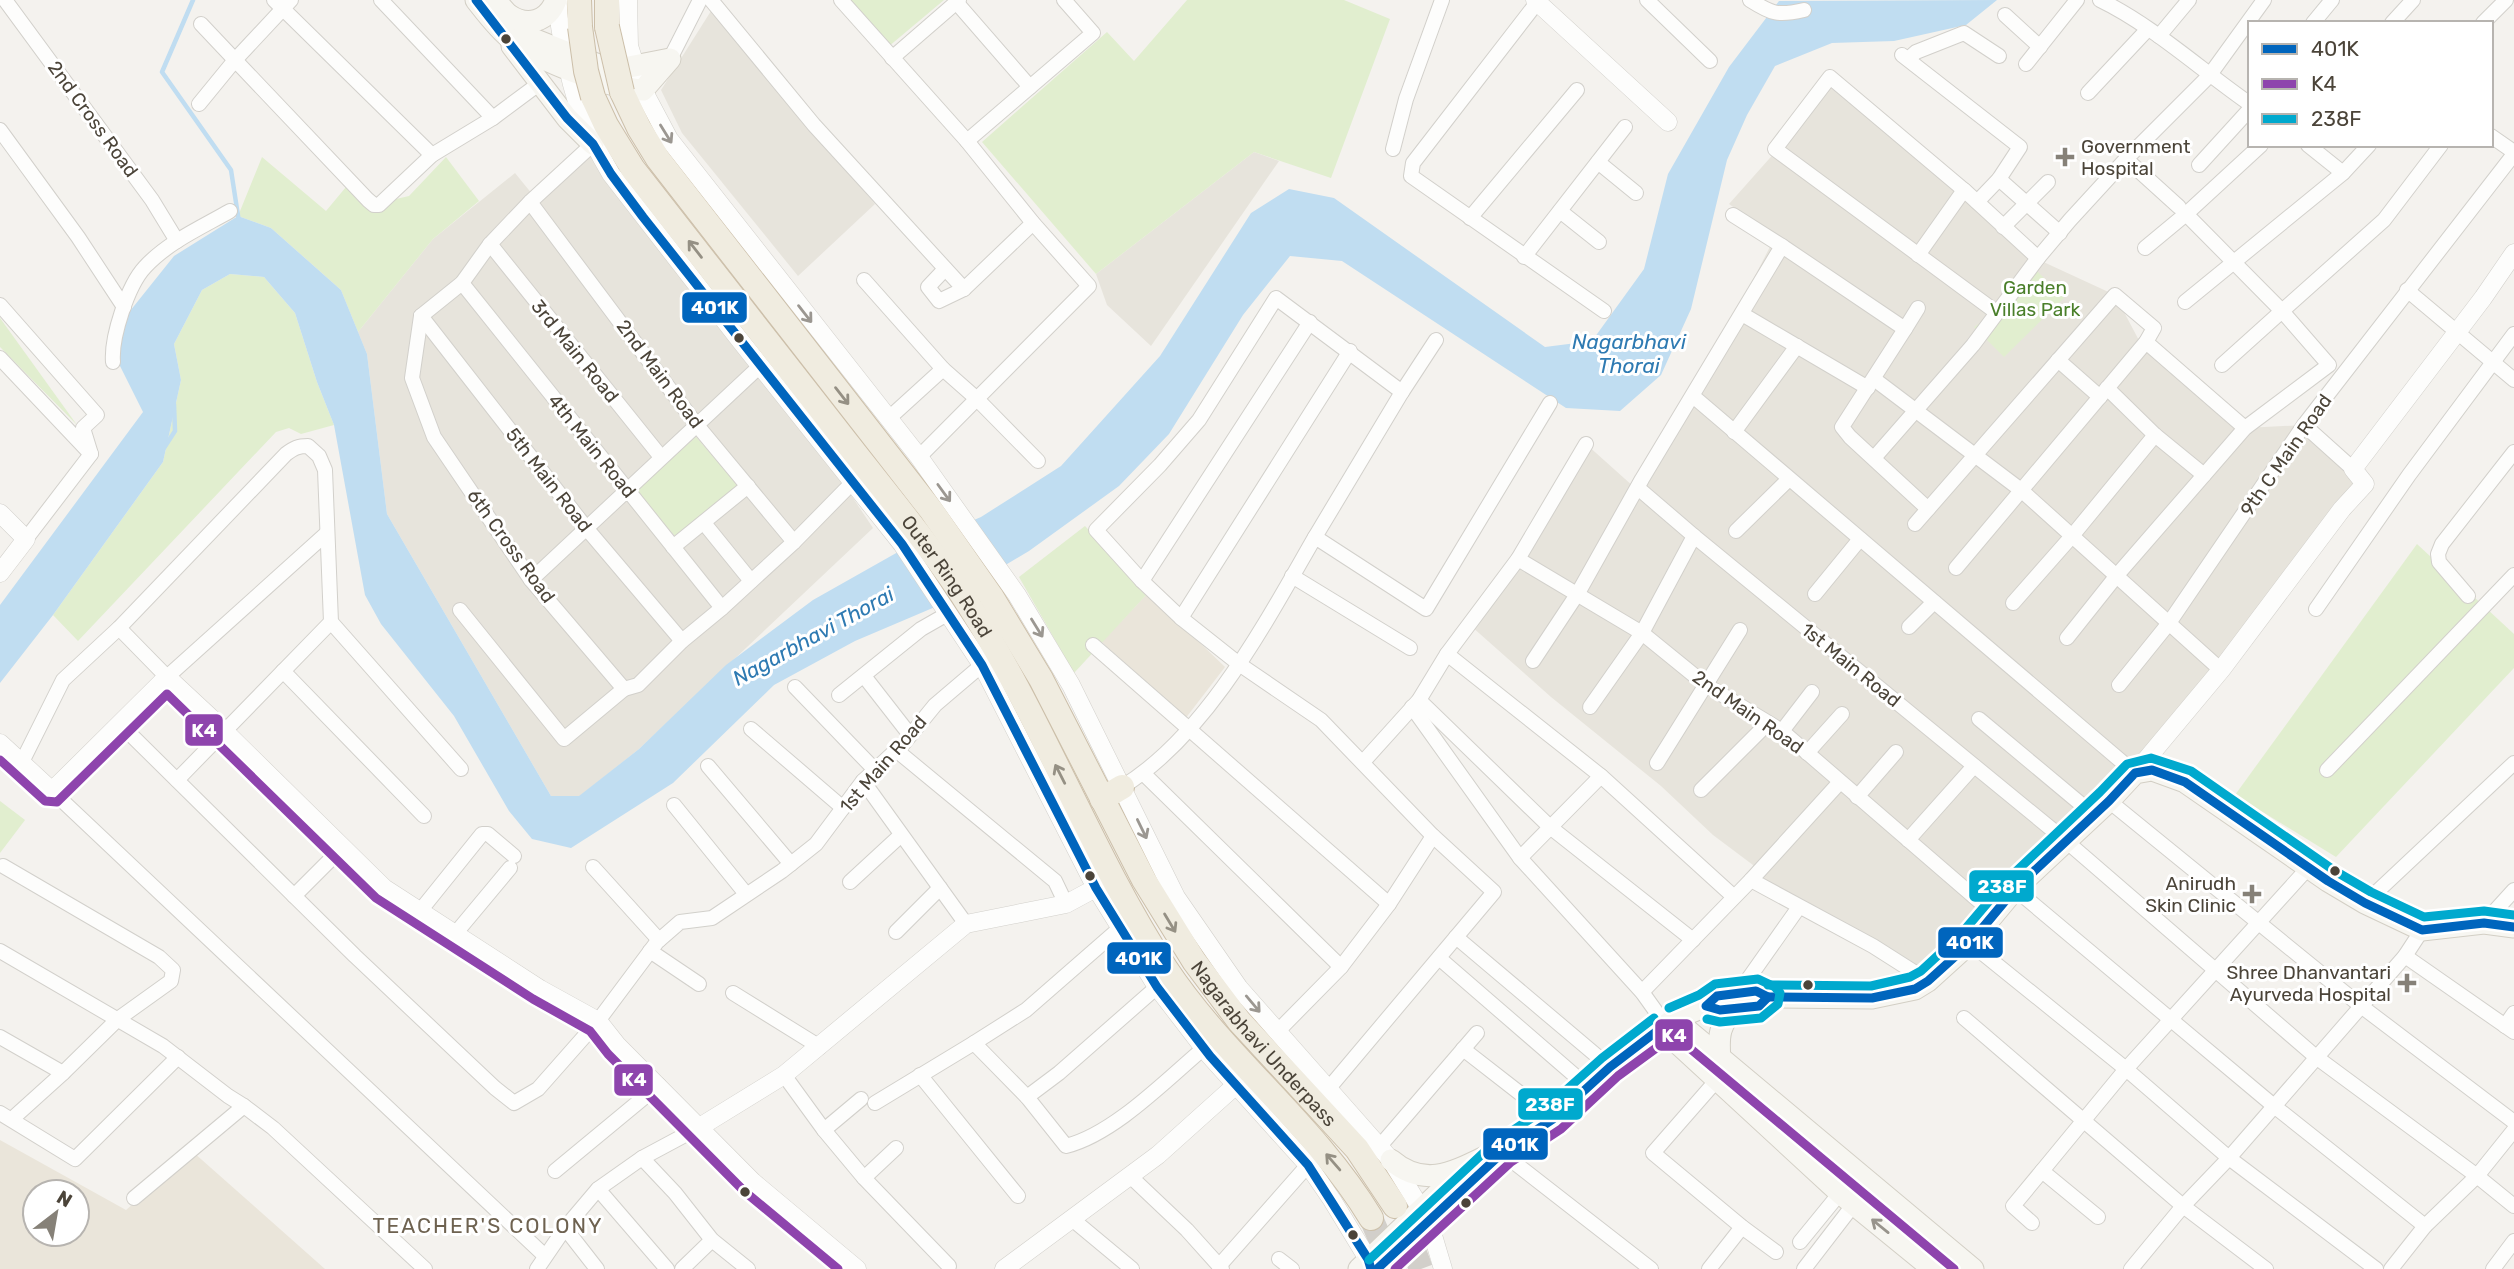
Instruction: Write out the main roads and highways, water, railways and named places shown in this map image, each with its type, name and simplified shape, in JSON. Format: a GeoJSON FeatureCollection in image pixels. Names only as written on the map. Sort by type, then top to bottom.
{"type":"FeatureCollection","features":[{"type":"Feature","properties":{"kind":"highway","name":"Outer Ring Road"},"geometry":{"type":"LineString","coordinates":[[579,0],[586,71],[593,97],[606,125],[633,169],[737,303],[910,539],[964,605],[1019,691],[1104,883]]}},
{"type":"Feature","properties":{"kind":"highway","name":"Outer Ring Road"},"geometry":{"type":"LineString","coordinates":[[607,0],[607,27],[632,91],[639,128],[658,159],[755,284],[955,526],[964,605],[1041,679],[1112,793]]}},
{"type":"Feature","properties":{"kind":"highway","name":"Nagarabhavi Underpass"},"geometry":{"type":"LineString","coordinates":[[1112,793],[1150,891],[1208,981],[1239,1021],[1357,1149],[1395,1206]]}},
{"type":"Feature","properties":{"kind":"highway","name":"Nagarabhavi Underpass"},"geometry":{"type":"LineString","coordinates":[[1104,883],[1137,923],[1189,1002],[1240,1062],[1341,1171],[1371,1218]]}},
{"type":"Feature","properties":{"kind":"main road"},"geometry":{"type":"LineString","coordinates":[[476,0],[500,15],[520,21],[536,21],[550,12],[557,0]]}},
{"type":"Feature","properties":{"kind":"main road"},"geometry":{"type":"LineString","coordinates":[[500,15],[523,48],[601,66],[624,68],[670,59],[632,91],[606,82],[566,59]]}},
{"type":"Feature","properties":{"kind":"main road"},"geometry":{"type":"LineString","coordinates":[[500,15],[540,83],[567,118],[593,144]]}},
{"type":"Feature","properties":{"kind":"main road"},"geometry":{"type":"LineString","coordinates":[[1720,1059],[1721,1027],[1738,1000],[1756,991],[1768,997],[1872,998],[1904,993],[1928,981],[1970,943],[2015,889],[2135,773],[2152,770],[2185,782],[2308,868],[2365,903],[2422,930],[2484,923],[2514,927]]}},
{"type":"Feature","properties":{"kind":"main road"},"geometry":{"type":"LineString","coordinates":[[1369,1266],[1502,1153],[1552,1119],[1664,1020],[1706,1006],[1717,996],[1738,1000]]}},
{"type":"Feature","properties":{"kind":"main road"},"geometry":{"type":"LineString","coordinates":[[1664,1020],[1720,1059],[1973,1269]]}},
{"type":"Feature","properties":{"kind":"main road"},"geometry":{"type":"LineString","coordinates":[[1664,1020],[1716,1081],[1847,1199],[1933,1269]]}},
{"type":"Feature","properties":{"kind":"main road"},"geometry":{"type":"LineString","coordinates":[[1386,1153],[1410,1173],[1429,1177],[1466,1166],[1492,1154],[1502,1153]]}},
{"type":"Feature","properties":{"kind":"main road"},"geometry":{"type":"LineString","coordinates":[[1369,1266],[1402,1245],[1466,1166]]}},
{"type":"Feature","properties":{"kind":"water","name":"Nagarbhavi Thorai"},"geometry":{"type":"Polygon","coordinates":[[[1997,0],[1966,25],[1894,41],[1832,43],[1775,66],[1747,115],[1727,160],[1691,309],[1661,375],[1620,411],[1566,408],[1342,261],[1290,256],[1243,315],[1169,434],[1119,486],[1029,551],[935,607],[855,641],[774,685],[673,783],[571,848],[532,839],[509,811],[454,716],[381,624],[365,595],[334,425],[295,313],[264,277],[230,274],[202,290],[174,344],[181,380],[163,462],[53,615],[0,683],[0,605],[143,412],[117,360],[126,316],[174,256],[238,216],[271,228],[341,290],[367,354],[387,514],[551,796],[579,796],[639,749],[726,665],[813,600],[898,552],[981,517],[1061,466],[1160,356],[1251,213],[1289,189],[1334,198],[1545,347],[1592,341],[1644,269],[1668,174],[1729,67],[1779,1],[1997,0]]]}},
{"type":"Feature","properties":{"kind":"waterway"},"geometry":{"type":"LineString","coordinates":[[193,0],[162,72],[231,170],[239,222]]}},
{"type":"Feature","properties":{"kind":"waterway","name":"Nagarbhavi Thorai"},"geometry":{"type":"LineString","coordinates":[[164,448],[175,431],[174,404]]}},
{"type":"Feature","properties":{"kind":"tunnel"},"geometry":{"type":"LineString","coordinates":[[1371,1218],[1393,1269]]}},
{"type":"Feature","properties":{"kind":"tunnel"},"geometry":{"type":"LineString","coordinates":[[1402,1219],[1421,1269]]}},
{"type":"Feature","properties":{"kind":"place","name":"Government Hospital"},"geometry":{"type":"Point","coordinates":[2065,157]}},
{"type":"Feature","properties":{"kind":"place","name":"Anirudh Skin Clinic"},"geometry":{"type":"Point","coordinates":[2252,894]}},
{"type":"Feature","properties":{"kind":"place","name":"Shree Dhanvantari Ayurveda Hospital"},"geometry":{"type":"Point","coordinates":[2407,983]}},
{"type":"Feature","properties":{"kind":"district","name":"TEACHER'S COLONY"},"geometry":{"type":"Point","coordinates":[488,1225]}},
{"type":"Feature","properties":{"kind":"park label","name":"Garden Villas Park"},"geometry":{"type":"Point","coordinates":[2035,298]}}]}
